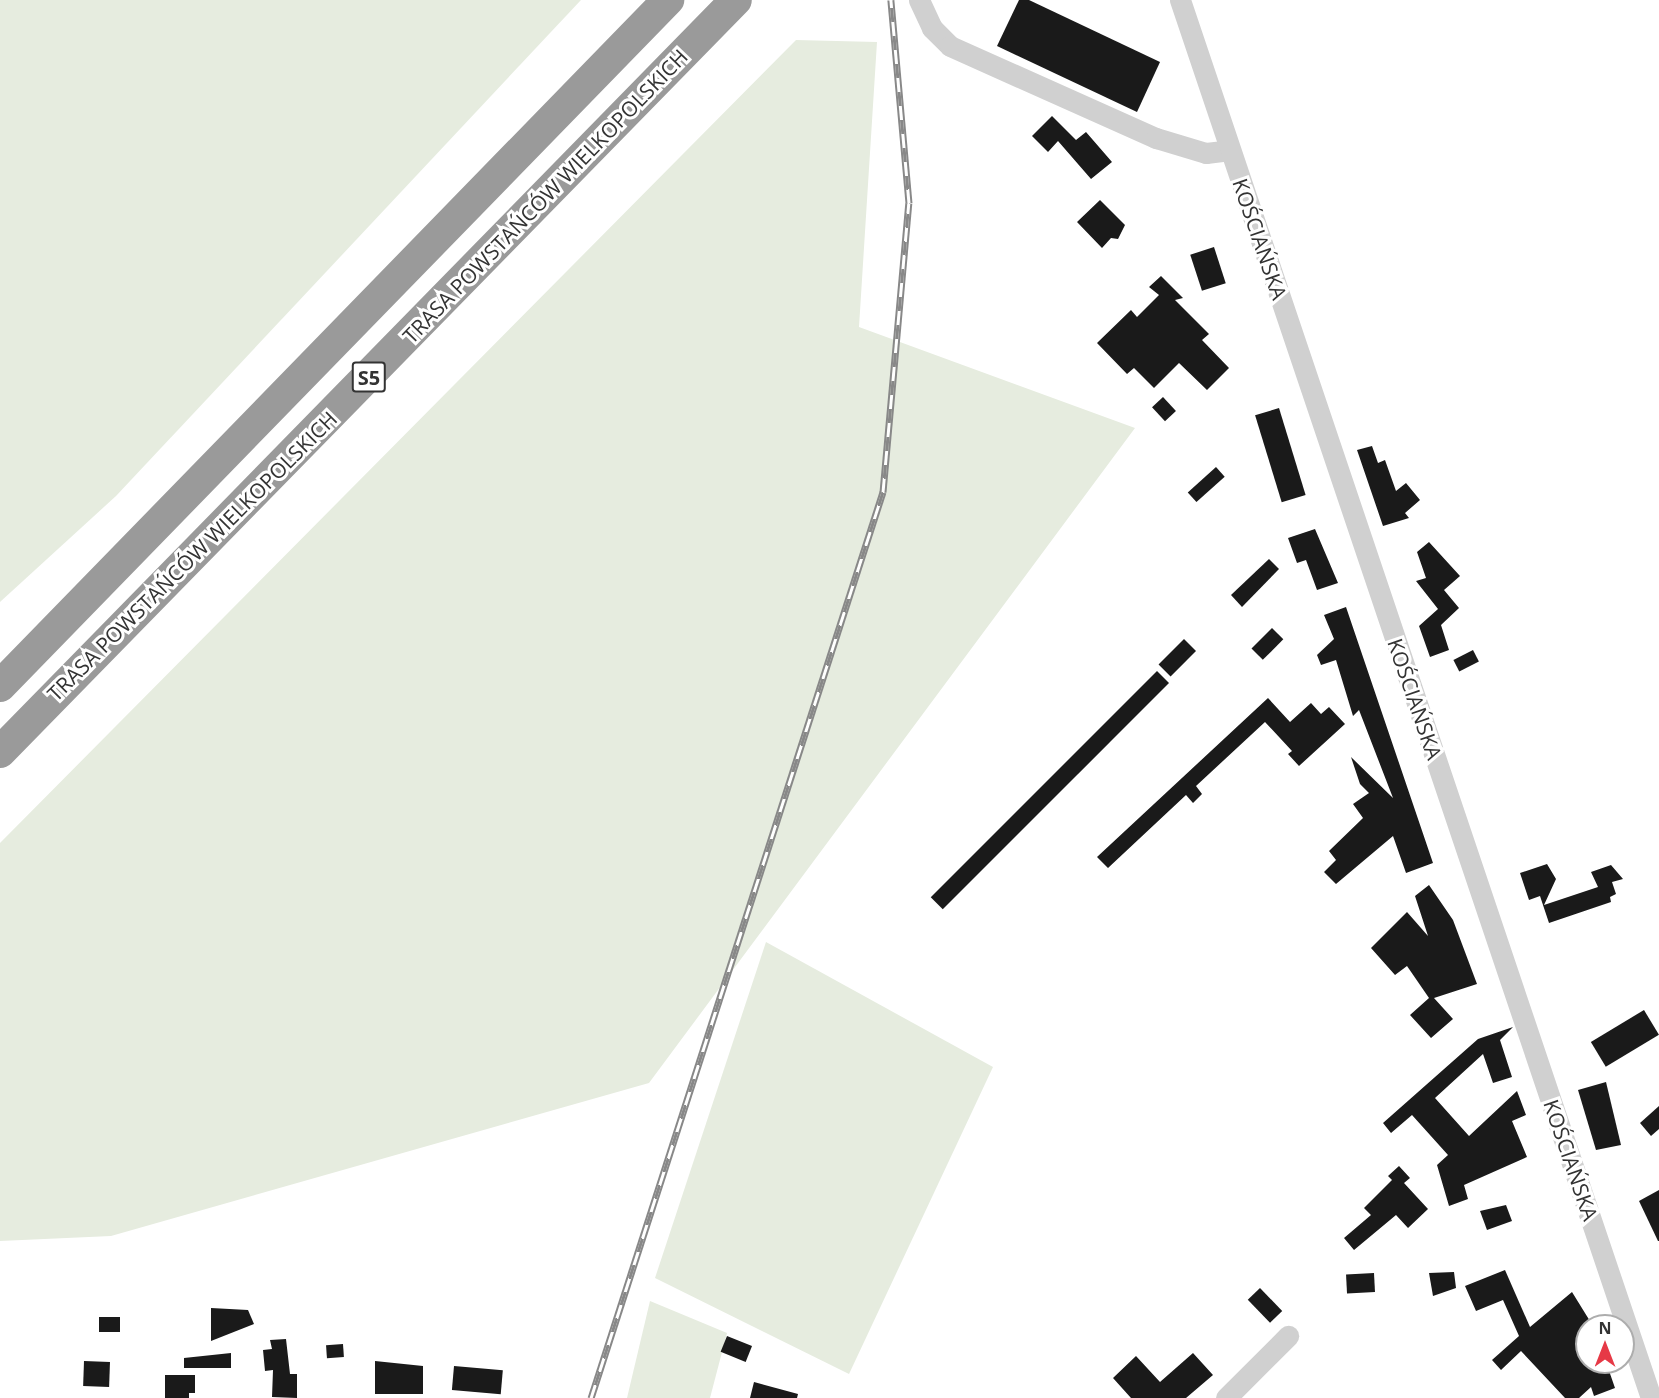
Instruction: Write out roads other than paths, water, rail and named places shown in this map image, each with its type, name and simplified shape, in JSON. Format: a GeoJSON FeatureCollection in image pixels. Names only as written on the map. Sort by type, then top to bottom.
{"type":"FeatureCollection","features":[{"type":"Feature","properties":{"kind":"highway","name":"TRASA POWSTAŃCÓW WIELKOPOLSKICH"},"geometry":{"type":"LineString","coordinates":[[0,686],[668,0]]}},
{"type":"Feature","properties":{"kind":"highway","name":"TRASA POWSTAŃCÓW WIELKOPOLSKICH"},"geometry":{"type":"LineString","coordinates":[[0,752],[736,0]]}},
{"type":"Feature","properties":{"kind":"street"},"geometry":{"type":"LineString","coordinates":[[919,0],[932,28],[950,46],[1156,138],[1206,153],[1230,150]]}},
{"type":"Feature","properties":{"kind":"street","name":"KOŚCIAŃSKA"},"geometry":{"type":"LineString","coordinates":[[1180,0],[1651,1398]]}},
{"type":"Feature","properties":{"kind":"street"},"geometry":{"type":"LineString","coordinates":[[1226,1398],[1287,1336]]}},
{"type":"Feature","properties":{"kind":"railway"},"geometry":{"type":"LineString","coordinates":[[591,1398],[883,492],[909,203],[891,0]]}}]}
